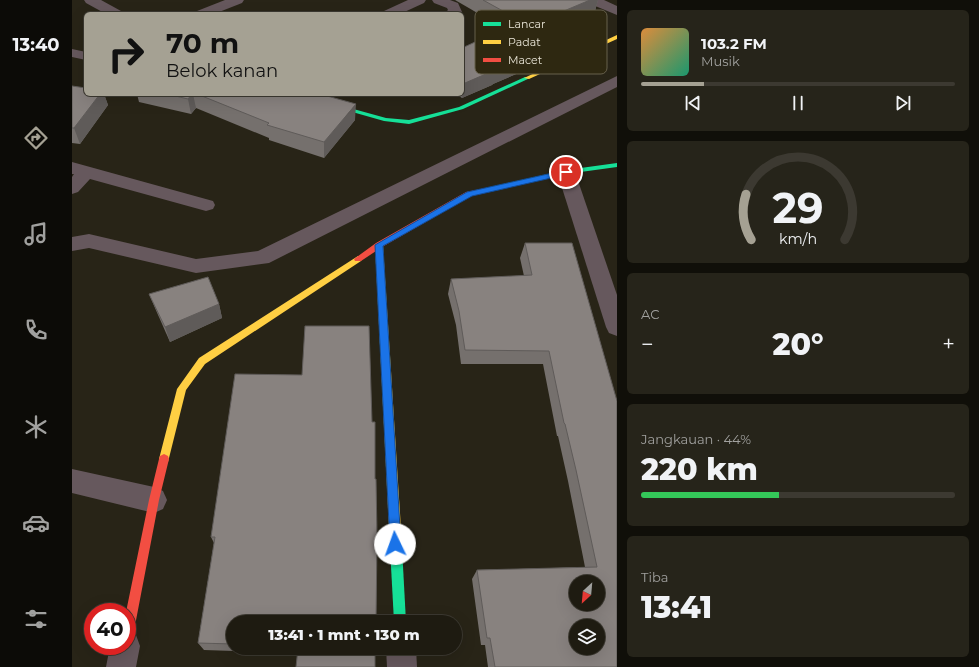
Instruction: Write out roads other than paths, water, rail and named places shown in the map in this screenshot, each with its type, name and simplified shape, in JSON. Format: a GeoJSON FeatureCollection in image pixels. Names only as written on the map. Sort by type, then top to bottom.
{"type":"FeatureCollection","features":[{"type":"Feature","properties":{"kind":"street"},"geometry":{"type":"LineString","coordinates":[[91,0],[112,12]]}},
{"type":"Feature","properties":{"kind":"street"},"geometry":{"type":"LineString","coordinates":[[207,12],[237,0]]}},
{"type":"Feature","properties":{"kind":"street"},"geometry":{"type":"LineString","coordinates":[[393,12],[419,0]]}},
{"type":"Feature","properties":{"kind":"street"},"geometry":{"type":"LineString","coordinates":[[439,0],[453,6],[455,12]]}},
{"type":"Feature","properties":{"kind":"street"},"geometry":{"type":"LineString","coordinates":[[593,0],[617,11]]}},
{"type":"Feature","properties":{"kind":"street"},"geometry":{"type":"LineString","coordinates":[[607,41],[617,36]]}},
{"type":"Feature","properties":{"kind":"street"},"geometry":{"type":"LineString","coordinates":[[72,53],[84,56]]}},
{"type":"Feature","properties":{"kind":"street"},"geometry":{"type":"LineString","coordinates":[[299,96],[386,120],[409,122],[461,108],[535,74]]}},
{"type":"Feature","properties":{"kind":"street"},"geometry":{"type":"LineString","coordinates":[[72,244],[89,241],[196,266],[262,258],[617,81]]}},
{"type":"Feature","properties":{"kind":"street"},"geometry":{"type":"LineString","coordinates":[[134,603],[154,500],[182,389],[202,361],[379,245],[469,194],[566,172],[617,165]]}},
{"type":"Feature","properties":{"kind":"street"},"geometry":{"type":"LineString","coordinates":[[72,188],[80,169],[206,205]]}},
{"type":"Feature","properties":{"kind":"street"},"geometry":{"type":"LineString","coordinates":[[566,172],[617,327]]}},
{"type":"Feature","properties":{"kind":"street"},"geometry":{"type":"LineString","coordinates":[[379,245],[400,615]]}},
{"type":"Feature","properties":{"kind":"street"},"geometry":{"type":"LineString","coordinates":[[72,481],[154,500]]}},
{"type":"Feature","properties":{"kind":"street"},"geometry":{"type":"LineString","coordinates":[[121,667],[123,655]]}},
{"type":"Feature","properties":{"kind":"street"},"geometry":{"type":"LineString","coordinates":[[401,655],[402,667]]}}]}
